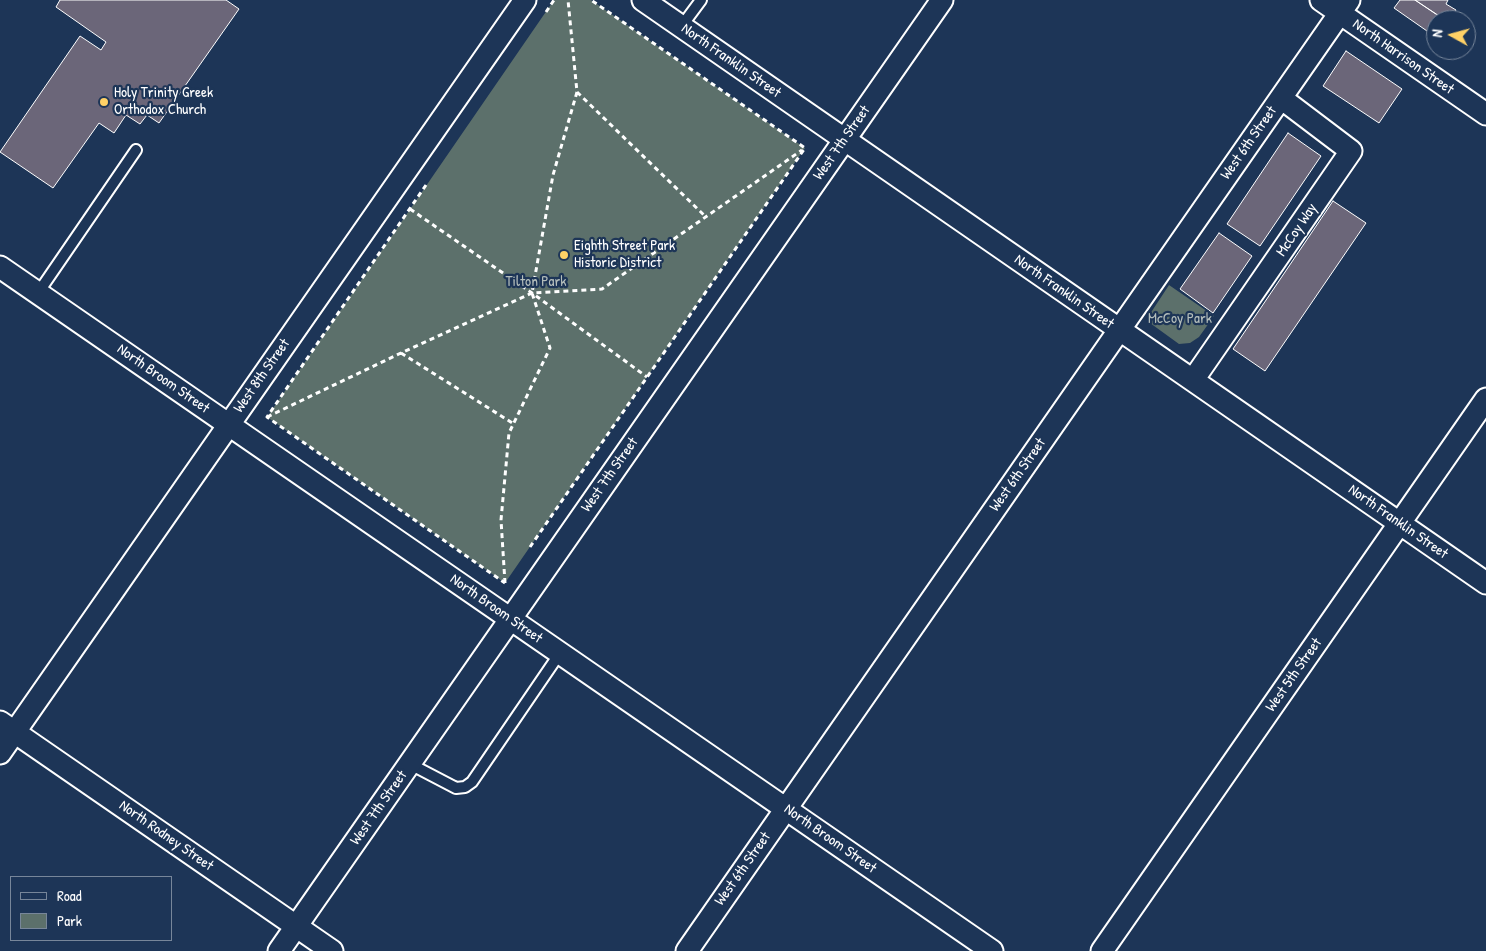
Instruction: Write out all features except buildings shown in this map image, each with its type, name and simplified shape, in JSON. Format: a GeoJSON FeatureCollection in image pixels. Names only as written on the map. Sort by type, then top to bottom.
{"type":"FeatureCollection","features":[{"type":"Feature","properties":{"kind":"street","name":"West 8th Street"},"geometry":{"type":"LineString","coordinates":[[0,753],[7,727],[229,424],[525,0]]}},
{"type":"Feature","properties":{"kind":"street","name":"North Franklin Street"},"geometry":{"type":"LineString","coordinates":[[643,0],[1486,583]]}},
{"type":"Feature","properties":{"kind":"street","name":"West 7th Street"},"geometry":{"type":"LineString","coordinates":[[279,951],[942,0]]}},
{"type":"Feature","properties":{"kind":"street","name":"North Harrison Street"},"geometry":{"type":"LineString","coordinates":[[1320,0],[1344,7],[1486,114]]}},
{"type":"Feature","properties":{"kind":"street","name":"West 6th Street"},"geometry":{"type":"LineString","coordinates":[[686,951],[1344,7]]}},
{"type":"Feature","properties":{"kind":"street","name":"McCoy Way"},"geometry":{"type":"LineString","coordinates":[[1193,380],[1351,151],[1281,98]]}},
{"type":"Feature","properties":{"kind":"street","name":"North Broom Street"},"geometry":{"type":"LineString","coordinates":[[0,267],[992,951]]}},
{"type":"Feature","properties":{"kind":"street","name":"West 5th Street"},"geometry":{"type":"LineString","coordinates":[[1102,951],[1486,399]]}},
{"type":"Feature","properties":{"kind":"street","name":"North Rodney Street"},"geometry":{"type":"LineString","coordinates":[[7,727],[332,951]]}},
{"type":"Feature","properties":{"kind":"lane"},"geometry":{"type":"LineString","coordinates":[[681,27],[700,0]]}},
{"type":"Feature","properties":{"kind":"lane"},"geometry":{"type":"LineString","coordinates":[[38,293],[136,150]]}},
{"type":"Feature","properties":{"kind":"lane"},"geometry":{"type":"LineString","coordinates":[[410,764],[456,788],[465,787],[472,782],[560,653]]}},
{"type":"Feature","properties":{"kind":"path"},"geometry":{"type":"LineString","coordinates":[[543,16],[554,0]]}},
{"type":"Feature","properties":{"kind":"path"},"geometry":{"type":"LineString","coordinates":[[505,583],[501,520],[509,433],[550,348],[532,293],[553,175],[577,92],[568,0]]}},
{"type":"Feature","properties":{"kind":"path"},"geometry":{"type":"LineString","coordinates":[[591,0],[805,148]]}},
{"type":"Feature","properties":{"kind":"path"},"geometry":{"type":"LineString","coordinates":[[577,92],[706,216]]}},
{"type":"Feature","properties":{"kind":"path"},"geometry":{"type":"LineString","coordinates":[[267,417],[532,293],[602,289],[805,148]]}},
{"type":"Feature","properties":{"kind":"path"},"geometry":{"type":"LineString","coordinates":[[528,550],[805,148]]}},
{"type":"Feature","properties":{"kind":"path"},"geometry":{"type":"LineString","coordinates":[[267,417],[426,185]]}},
{"type":"Feature","properties":{"kind":"path"},"geometry":{"type":"LineString","coordinates":[[410,209],[532,293],[647,378]]}},
{"type":"Feature","properties":{"kind":"path"},"geometry":{"type":"LineString","coordinates":[[401,353],[514,424]]}},
{"type":"Feature","properties":{"kind":"path"},"geometry":{"type":"LineString","coordinates":[[267,417],[505,583]]}},
{"type":"Feature","properties":{"kind":"path"},"geometry":{"type":"LineString","coordinates":[[505,583],[511,575]]}},
{"type":"Feature","properties":{"kind":"green space","name":"Tilton Park"},"geometry":{"type":"Polygon","coordinates":[[[554,0],[591,0],[805,148],[505,583],[267,417],[554,0]]]}},
{"type":"Feature","properties":{"kind":"green space","name":"McCoy Park"},"geometry":{"type":"Polygon","coordinates":[[[1169,285],[1214,316],[1199,337],[1190,343],[1179,344],[1150,323],[1150,314],[1169,285]]]}},
{"type":"Feature","properties":{"kind":"place","name":"Holy Trinity Greek Orthodox Church"},"geometry":{"type":"Point","coordinates":[104,102]}},
{"type":"Feature","properties":{"kind":"place","name":"Eighth Street Park Historic District"},"geometry":{"type":"Point","coordinates":[564,255]}}]}
